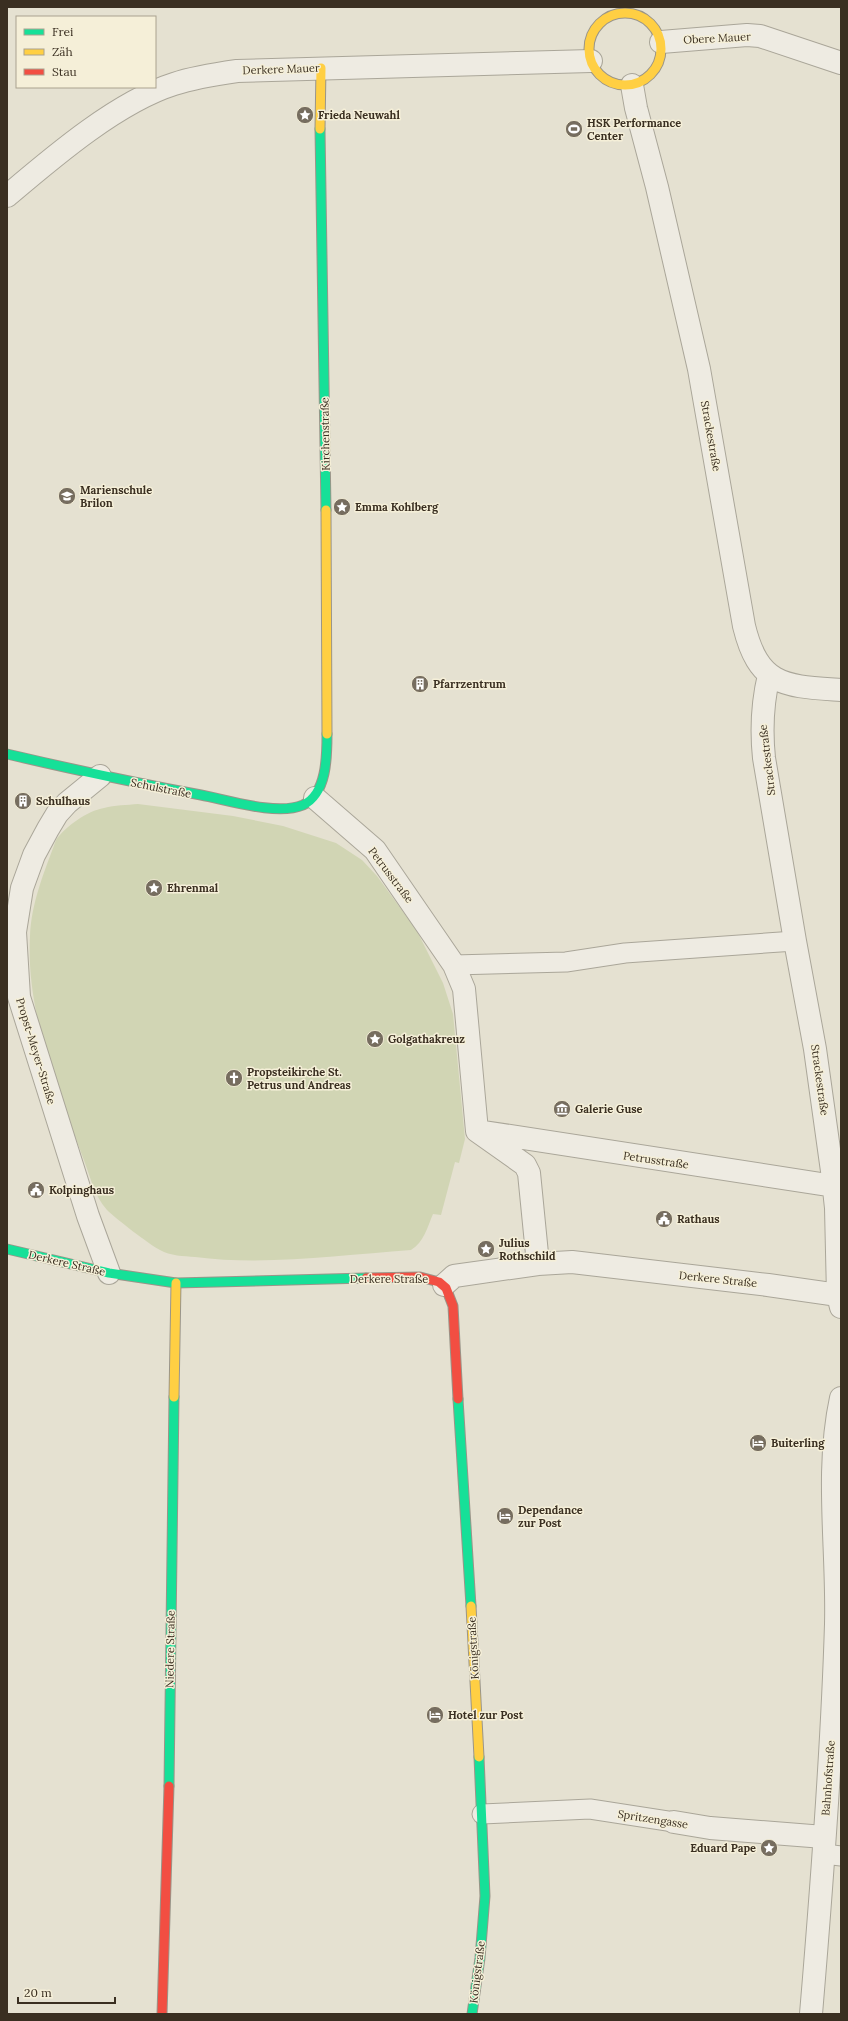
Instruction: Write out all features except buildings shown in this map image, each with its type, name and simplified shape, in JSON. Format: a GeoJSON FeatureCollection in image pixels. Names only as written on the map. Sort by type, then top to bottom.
{"type":"FeatureCollection","features":[{"type":"Feature","properties":{"kind":"street"},"geometry":{"type":"LineString","coordinates":[[633,10],[646,19],[656,29],[661,42],[661,56],[655,70],[645,79],[632,85],[619,85],[607,80],[597,72],[591,61],[589,49],[592,36],[598,25],[608,17],[620,13],[633,10]]}},
{"type":"Feature","properties":{"kind":"street","name":"Obere Mauer"},"geometry":{"type":"LineString","coordinates":[[661,42],[716,37],[760,36],[841,63]]}},
{"type":"Feature","properties":{"kind":"street","name":"Derkere Mauer"},"geometry":{"type":"LineString","coordinates":[[7,196],[71,144],[111,116],[157,90],[196,78],[237,71],[591,61]]}},
{"type":"Feature","properties":{"kind":"street","name":"Kirchenstraße"},"geometry":{"type":"LineString","coordinates":[[315,798],[324,773],[327,752],[326,436],[320,165],[321,68]]}},
{"type":"Feature","properties":{"kind":"street","name":"Strackestraße"},"geometry":{"type":"LineString","coordinates":[[632,85],[636,108],[657,187],[700,369],[744,626],[749,646],[758,664],[769,675],[763,707],[762,737],[795,941],[816,1049],[834,1186],[840,1301]]}},
{"type":"Feature","properties":{"kind":"street"},"geometry":{"type":"LineString","coordinates":[[769,675],[783,683],[796,686],[841,690]]}},
{"type":"Feature","properties":{"kind":"street","name":"Schulstraße"},"geometry":{"type":"LineString","coordinates":[[7,754],[100,776],[274,809],[298,806],[309,803],[315,798]]}},
{"type":"Feature","properties":{"kind":"street","name":"Propst-Meyer-Straße"},"geometry":{"type":"LineString","coordinates":[[100,776],[57,814],[48,829],[34,855],[22,888],[15,932],[19,997],[88,1216],[109,1273]]}},
{"type":"Feature","properties":{"kind":"street","name":"Petrusstraße"},"geometry":{"type":"LineString","coordinates":[[315,798],[375,850],[454,965],[464,989],[477,1131],[834,1186]]}},
{"type":"Feature","properties":{"kind":"street"},"geometry":{"type":"LineString","coordinates":[[477,1131],[525,1165],[529,1173],[538,1264]]}},
{"type":"Feature","properties":{"kind":"street","name":"Derkere Straße"},"geometry":{"type":"LineString","coordinates":[[7,1249],[109,1273],[176,1284],[420,1277],[435,1280],[444,1285],[454,1276],[538,1264],[572,1262],[768,1284],[840,1301]]}},
{"type":"Feature","properties":{"kind":"street","name":"Niedere Straße"},"geometry":{"type":"LineString","coordinates":[[162,2014],[169,1776],[176,1284]]}},
{"type":"Feature","properties":{"kind":"street","name":"Königstraße"},"geometry":{"type":"LineString","coordinates":[[444,1285],[451,1294],[453,1306],[482,1814],[485,1896],[480,1958],[472,2014]]}},
{"type":"Feature","properties":{"kind":"street","name":"Bahnhofstraße"},"geometry":{"type":"LineString","coordinates":[[811,2014],[830,1849],[836,1621],[834,1446],[841,1398]]}},
{"type":"Feature","properties":{"kind":"street","name":"Spritzengasse"},"geometry":{"type":"LineString","coordinates":[[668,1821],[830,1849]]}},
{"type":"Feature","properties":{"kind":"lane"},"geometry":{"type":"LineString","coordinates":[[454,965],[566,962],[625,953],[795,941]]}},
{"type":"Feature","properties":{"kind":"lane","name":"Spritzengasse"},"geometry":{"type":"LineString","coordinates":[[482,1814],[590,1809],[668,1821]]}},
{"type":"Feature","properties":{"kind":"green space"},"geometry":{"type":"Polygon","coordinates":[[[138,804],[233,816],[283,826],[336,843],[362,860],[377,876],[417,931],[443,983],[453,1014],[465,1139],[459,1163],[455,1162],[441,1215],[433,1214],[422,1239],[411,1250],[275,1260],[221,1259],[177,1255],[164,1252],[149,1243],[117,1219],[102,1204],[92,1184],[62,1102],[38,1020],[30,964],[31,924],[43,875],[56,840],[60,835],[77,820],[91,812],[112,806],[138,804]]]}},
{"type":"Feature","properties":{"kind":"traffic: fast"},"geometry":{"type":"LineString","coordinates":[[320,129],[326,510]]}},
{"type":"Feature","properties":{"kind":"traffic: fast"},"geometry":{"type":"LineString","coordinates":[[7,754],[152,786],[252,806],[280,809],[303,805],[311,800],[317,792],[321,784],[326,763],[327,734]]}},
{"type":"Feature","properties":{"kind":"traffic: fast"},"geometry":{"type":"LineString","coordinates":[[7,1249],[109,1273],[176,1283],[366,1278]]}},
{"type":"Feature","properties":{"kind":"traffic: fast"},"geometry":{"type":"LineString","coordinates":[[169,1786],[174,1397]]}},
{"type":"Feature","properties":{"kind":"traffic: fast"},"geometry":{"type":"LineString","coordinates":[[458,1399],[471,1606]]}},
{"type":"Feature","properties":{"kind":"traffic: fast"},"geometry":{"type":"LineString","coordinates":[[472,2014],[480,1958],[485,1896],[479,1757]]}},
{"type":"Feature","properties":{"kind":"traffic: slow"},"geometry":{"type":"LineString","coordinates":[[625,13],[645,19],[655,29],[661,49],[655,69],[645,79],[625,85],[605,79],[595,69],[589,49],[595,29],[605,19],[625,13]]}},
{"type":"Feature","properties":{"kind":"traffic: slow"},"geometry":{"type":"LineString","coordinates":[[320,129],[321,68]]}},
{"type":"Feature","properties":{"kind":"traffic: slow"},"geometry":{"type":"LineString","coordinates":[[326,510],[327,734]]}},
{"type":"Feature","properties":{"kind":"traffic: slow"},"geometry":{"type":"LineString","coordinates":[[174,1397],[176,1283]]}},
{"type":"Feature","properties":{"kind":"traffic: slow"},"geometry":{"type":"LineString","coordinates":[[471,1606],[479,1757]]}},
{"type":"Feature","properties":{"kind":"traffic: jam"},"geometry":{"type":"LineString","coordinates":[[366,1278],[420,1277],[439,1282],[446,1288],[453,1306],[458,1399]]}},
{"type":"Feature","properties":{"kind":"traffic: jam"},"geometry":{"type":"LineString","coordinates":[[162,2014],[169,1786]]}},
{"type":"Feature","properties":{"kind":"place","name":"Frieda Neuwahl"},"geometry":{"type":"Point","coordinates":[305,115]}},
{"type":"Feature","properties":{"kind":"place","name":"HSK Performance Center"},"geometry":{"type":"Point","coordinates":[574,129]}},
{"type":"Feature","properties":{"kind":"place","name":"Marienschule Brilon"},"geometry":{"type":"Point","coordinates":[67,496]}},
{"type":"Feature","properties":{"kind":"place","name":"Emma Kohlberg"},"geometry":{"type":"Point","coordinates":[342,507]}},
{"type":"Feature","properties":{"kind":"place","name":"Pfarrzentrum"},"geometry":{"type":"Point","coordinates":[420,684]}},
{"type":"Feature","properties":{"kind":"place","name":"Schulhaus"},"geometry":{"type":"Point","coordinates":[23,801]}},
{"type":"Feature","properties":{"kind":"place","name":"Ehrenmal"},"geometry":{"type":"Point","coordinates":[154,888]}},
{"type":"Feature","properties":{"kind":"place","name":"Golgathakreuz"},"geometry":{"type":"Point","coordinates":[375,1039]}},
{"type":"Feature","properties":{"kind":"place","name":"Propsteikirche St. Petrus und Andreas"},"geometry":{"type":"Point","coordinates":[234,1078]}},
{"type":"Feature","properties":{"kind":"place","name":"Galerie Guse"},"geometry":{"type":"Point","coordinates":[562,1109]}},
{"type":"Feature","properties":{"kind":"place","name":"Kolpinghaus"},"geometry":{"type":"Point","coordinates":[36,1190]}},
{"type":"Feature","properties":{"kind":"place","name":"Rathaus"},"geometry":{"type":"Point","coordinates":[664,1219]}},
{"type":"Feature","properties":{"kind":"place","name":"Julius Rothschild"},"geometry":{"type":"Point","coordinates":[486,1249]}},
{"type":"Feature","properties":{"kind":"place","name":"Buiterling"},"geometry":{"type":"Point","coordinates":[758,1443]}},
{"type":"Feature","properties":{"kind":"place","name":"Dependance zur Post"},"geometry":{"type":"Point","coordinates":[505,1516]}},
{"type":"Feature","properties":{"kind":"place","name":"Hotel zur Post"},"geometry":{"type":"Point","coordinates":[435,1715]}},
{"type":"Feature","properties":{"kind":"place","name":"Eduard Pape"},"geometry":{"type":"Point","coordinates":[769,1848]}}]}
